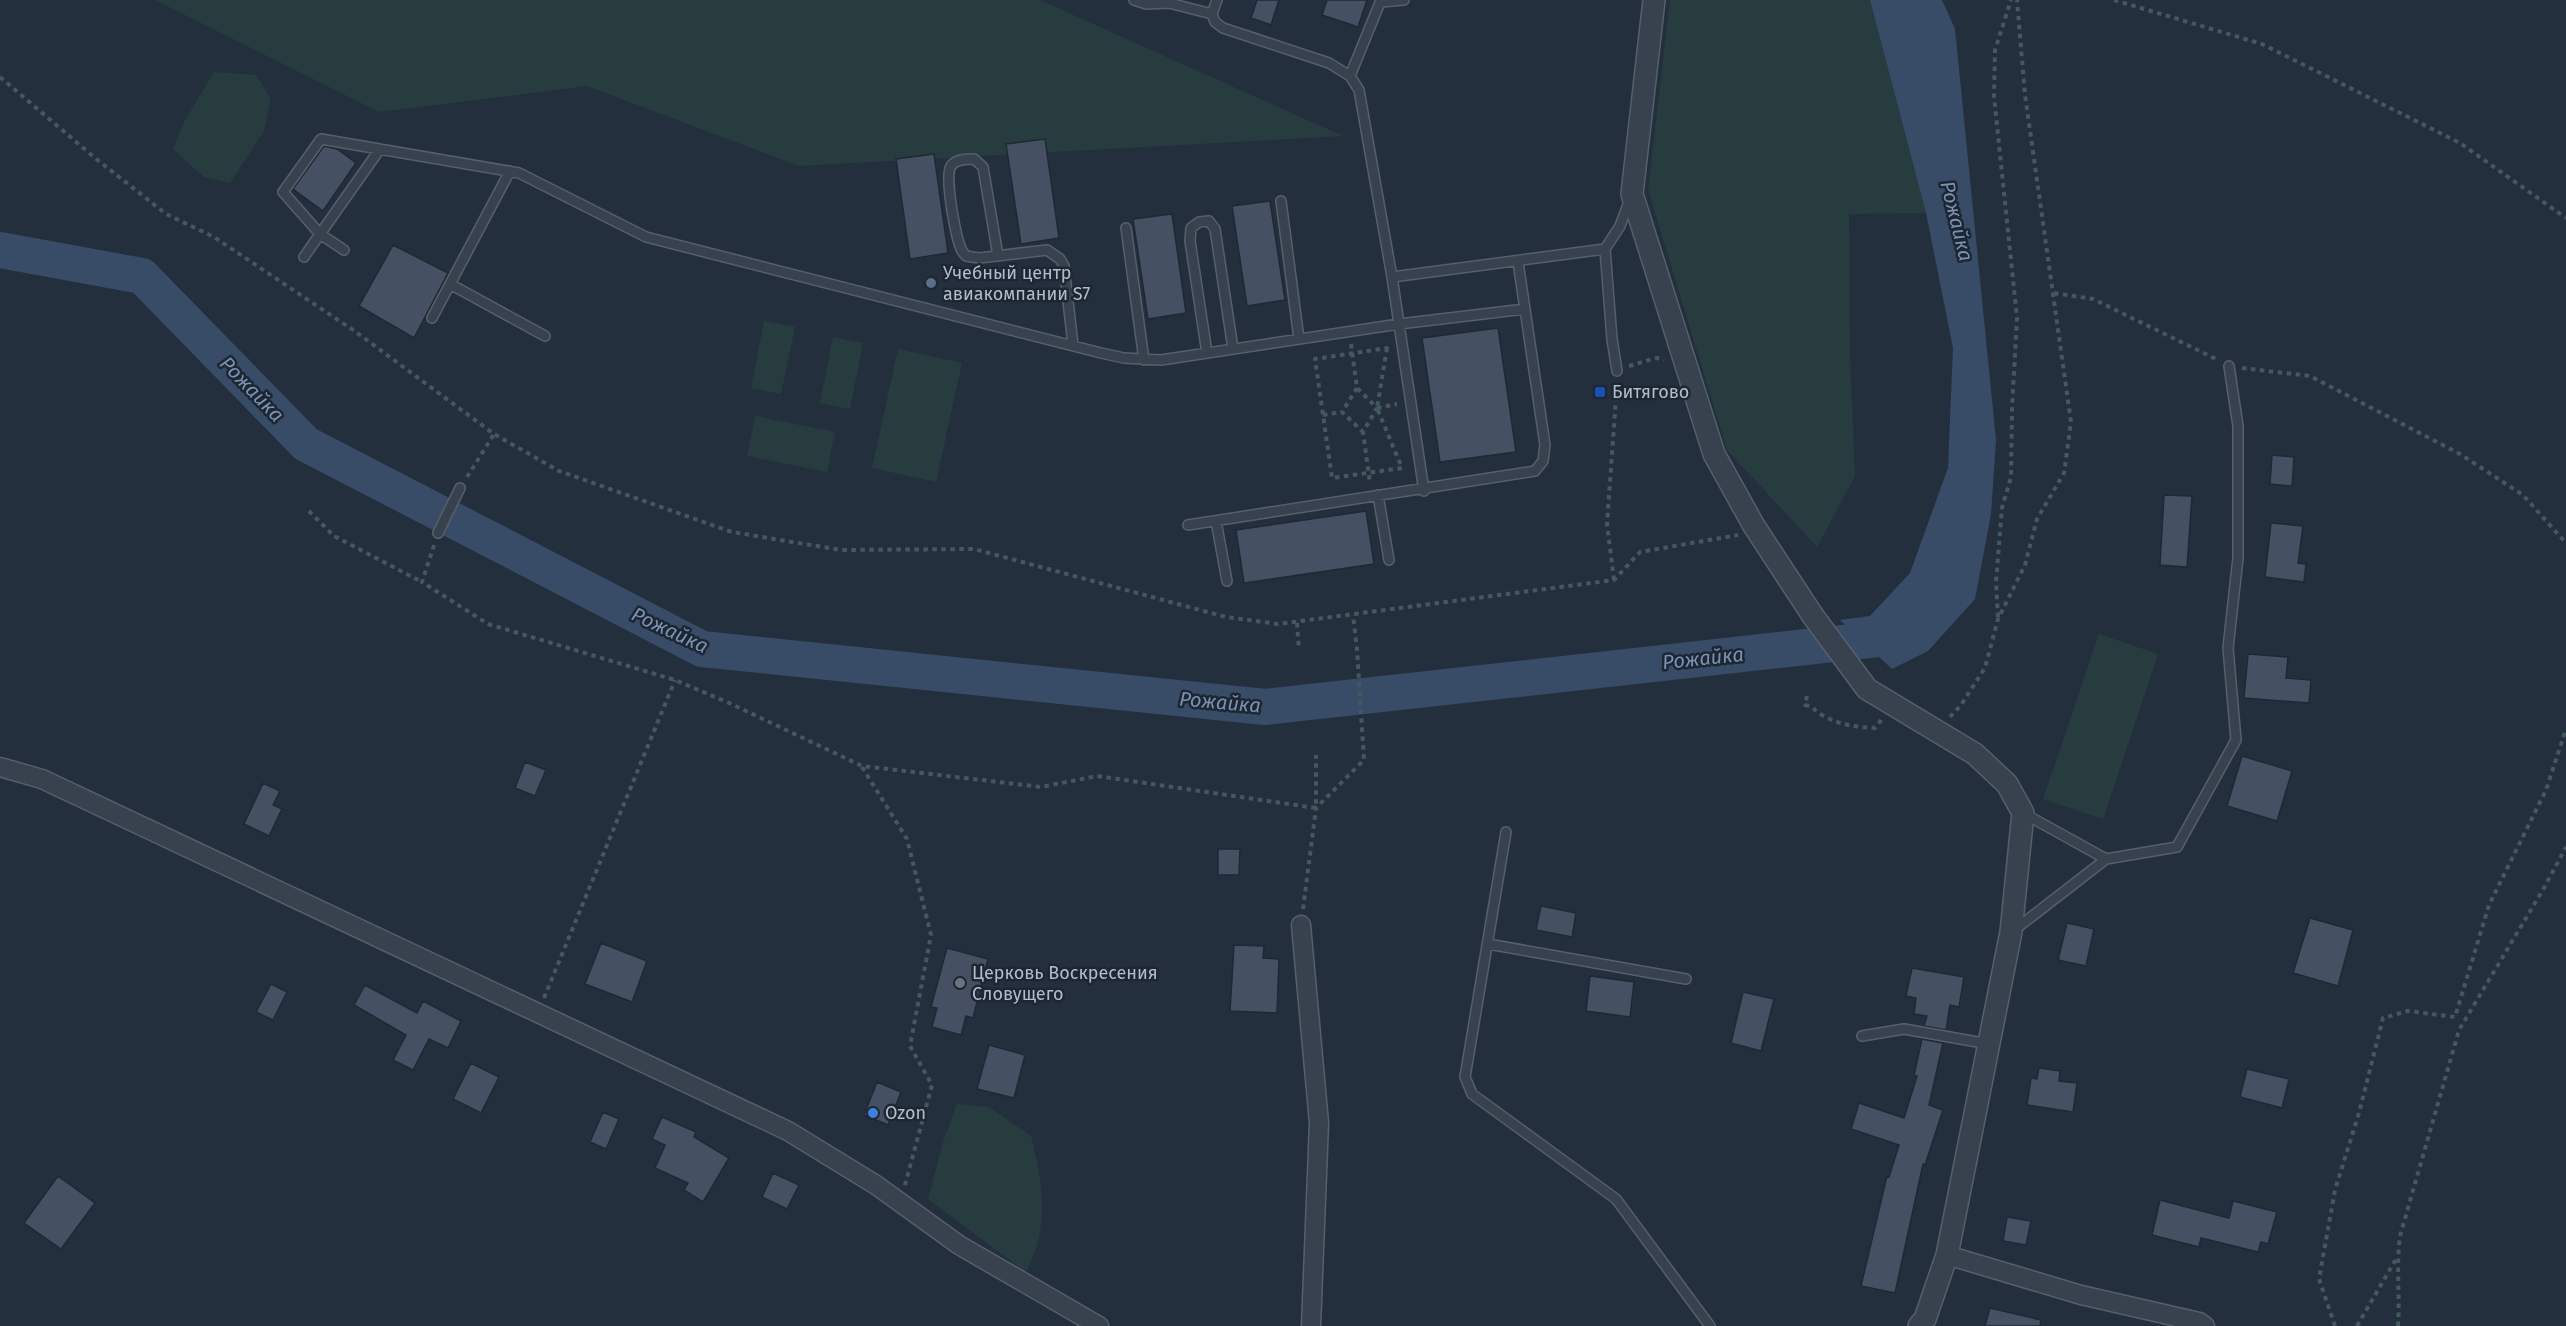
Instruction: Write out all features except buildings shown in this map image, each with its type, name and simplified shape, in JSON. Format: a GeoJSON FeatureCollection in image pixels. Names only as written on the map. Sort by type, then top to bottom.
{"type":"FeatureCollection","features":[{"type":"Feature","properties":{"kind":"street"},"geometry":{"type":"LineString","coordinates":[[1654,0],[1632,194],[1714,454],[1754,526],[1813,616],[1867,689],[1975,754],[2007,784],[2023,813],[2011,932],[1947,1255],[1925,1319],[1919,1326]]}},
{"type":"Feature","properties":{"kind":"street"},"geometry":{"type":"LineString","coordinates":[[0,768],[42,779],[788,1131],[876,1185],[959,1245],[1099,1326]]}},
{"type":"Feature","properties":{"kind":"street"},"geometry":{"type":"LineString","coordinates":[[1302,925],[1319,1123],[1311,1326]]}},
{"type":"Feature","properties":{"kind":"street"},"geometry":{"type":"LineString","coordinates":[[1947,1255],[2081,1295],[2199,1322],[2205,1326]]}},
{"type":"Feature","properties":{"kind":"lane"},"geometry":{"type":"LineString","coordinates":[[1134,0],[1146,4],[1169,3],[1212,15]]}},
{"type":"Feature","properties":{"kind":"lane"},"geometry":{"type":"LineString","coordinates":[[1217,0],[1212,15],[1215,22],[1223,28],[1329,63],[1350,76],[1359,90],[1392,277],[1423,490]]}},
{"type":"Feature","properties":{"kind":"lane"},"geometry":{"type":"LineString","coordinates":[[1350,76],[1381,1],[1404,0]]}},
{"type":"Feature","properties":{"kind":"lane"},"geometry":{"type":"LineString","coordinates":[[344,250],[320,234],[283,192],[321,139],[510,171],[526,176],[646,237],[1124,358],[1144,360],[1207,353],[1399,324],[1525,309]]}},
{"type":"Feature","properties":{"kind":"lane"},"geometry":{"type":"LineString","coordinates":[[304,257],[380,149]]}},
{"type":"Feature","properties":{"kind":"lane"},"geometry":{"type":"LineString","coordinates":[[998,256],[983,167],[974,159],[957,161],[950,168],[948,180],[959,245],[966,256],[972,258],[998,256],[1047,250],[1060,259],[1064,266],[1073,345]]}},
{"type":"Feature","properties":{"kind":"lane"},"geometry":{"type":"LineString","coordinates":[[432,318],[510,171]]}},
{"type":"Feature","properties":{"kind":"lane"},"geometry":{"type":"LineString","coordinates":[[1617,371],[1612,339],[1605,249],[1620,226],[1632,194]]}},
{"type":"Feature","properties":{"kind":"lane"},"geometry":{"type":"LineString","coordinates":[[1281,201],[1299,339]]}},
{"type":"Feature","properties":{"kind":"lane"},"geometry":{"type":"LineString","coordinates":[[1207,353],[1190,240],[1191,228],[1199,222],[1209,221],[1215,229],[1233,349]]}},
{"type":"Feature","properties":{"kind":"lane"},"geometry":{"type":"LineString","coordinates":[[1126,228],[1144,360]]}},
{"type":"Feature","properties":{"kind":"lane"},"geometry":{"type":"LineString","coordinates":[[1392,277],[1605,249]]}},
{"type":"Feature","properties":{"kind":"lane"},"geometry":{"type":"LineString","coordinates":[[1188,525],[1534,471],[1544,461],[1545,445],[1518,261]]}},
{"type":"Feature","properties":{"kind":"lane"},"geometry":{"type":"LineString","coordinates":[[450,284],[544,336]]}},
{"type":"Feature","properties":{"kind":"lane"},"geometry":{"type":"LineString","coordinates":[[2011,932],[2106,859],[2177,848],[2236,740],[2228,648],[2238,558],[2238,426],[2229,366]]}},
{"type":"Feature","properties":{"kind":"lane"},"geometry":{"type":"LineString","coordinates":[[438,533],[460,488]]}},
{"type":"Feature","properties":{"kind":"lane"},"geometry":{"type":"LineString","coordinates":[[1375,495],[1389,560]]}},
{"type":"Feature","properties":{"kind":"lane"},"geometry":{"type":"LineString","coordinates":[[1216,520],[1227,581]]}},
{"type":"Feature","properties":{"kind":"lane"},"geometry":{"type":"LineString","coordinates":[[2023,813],[2106,859]]}},
{"type":"Feature","properties":{"kind":"lane"},"geometry":{"type":"LineString","coordinates":[[1506,832],[1465,1077],[1472,1094],[1616,1199],[1710,1326]]}},
{"type":"Feature","properties":{"kind":"lane"},"geometry":{"type":"LineString","coordinates":[[1488,944],[1686,979]]}},
{"type":"Feature","properties":{"kind":"lane"},"geometry":{"type":"LineString","coordinates":[[1862,1036],[1904,1029],[1989,1044]]}},
{"type":"Feature","properties":{"kind":"path"},"geometry":{"type":"LineString","coordinates":[[1998,619],[1996,582],[2002,508],[2011,477],[2017,318],[1994,96],[1995,50],[2011,0]]}},
{"type":"Feature","properties":{"kind":"path"},"geometry":{"type":"LineString","coordinates":[[1936,730],[1961,705],[1985,668],[1998,619],[2025,565],[2037,519],[2064,472],[2071,422],[2025,96],[2017,0]]}},
{"type":"Feature","properties":{"kind":"path"},"geometry":{"type":"LineString","coordinates":[[2114,0],[2262,44],[2460,143],[2566,218]]}},
{"type":"Feature","properties":{"kind":"path"},"geometry":{"type":"LineString","coordinates":[[0,77],[95,158],[166,214],[214,237],[278,279],[356,332],[494,434],[559,471],[732,532],[841,550],[974,549],[1226,617],[1278,624],[1614,580],[1640,552],[1734,537],[1754,526]]}},
{"type":"Feature","properties":{"kind":"path"},"geometry":{"type":"LineString","coordinates":[[2054,293],[2093,299],[2229,366],[2310,376],[2460,454],[2523,495],[2566,543]]}},
{"type":"Feature","properties":{"kind":"path"},"geometry":{"type":"LineString","coordinates":[[1349,331],[1352,353],[1357,388],[1377,408],[1402,468],[1368,473],[1332,478],[1315,359],[1352,353],[1387,348],[1377,408],[1363,432],[1368,473],[1375,495]]}},
{"type":"Feature","properties":{"kind":"path"},"geometry":{"type":"LineString","coordinates":[[1614,580],[1607,524],[1617,371],[1638,361],[1656,358],[1687,367]]}},
{"type":"Feature","properties":{"kind":"path"},"geometry":{"type":"LineString","coordinates":[[1323,415],[1342,412],[1357,388]]}},
{"type":"Feature","properties":{"kind":"path"},"geometry":{"type":"LineString","coordinates":[[1377,408],[1410,402]]}},
{"type":"Feature","properties":{"kind":"path"},"geometry":{"type":"LineString","coordinates":[[1342,412],[1363,432]]}},
{"type":"Feature","properties":{"kind":"path"},"geometry":{"type":"LineString","coordinates":[[460,488],[494,434]]}},
{"type":"Feature","properties":{"kind":"path"},"geometry":{"type":"LineString","coordinates":[[309,511],[334,536],[422,582],[488,624],[675,680],[862,766],[1041,787],[1097,776],[1316,808]]}},
{"type":"Feature","properties":{"kind":"path"},"geometry":{"type":"LineString","coordinates":[[422,582],[438,533]]}},
{"type":"Feature","properties":{"kind":"path"},"geometry":{"type":"LineString","coordinates":[[1316,808],[1364,760],[1358,649],[1353,615]]}},
{"type":"Feature","properties":{"kind":"path"},"geometry":{"type":"LineString","coordinates":[[1298,623],[1299,650]]}},
{"type":"Feature","properties":{"kind":"path"},"geometry":{"type":"LineString","coordinates":[[538,1013],[675,680]]}},
{"type":"Feature","properties":{"kind":"path"},"geometry":{"type":"LineString","coordinates":[[1806,696],[1805,705],[1812,706],[1819,714],[1845,726],[1875,728],[1893,704]]}},
{"type":"Feature","properties":{"kind":"path"},"geometry":{"type":"LineString","coordinates":[[2459,1030],[2455,1017],[2489,905],[2546,790],[2566,729]]}},
{"type":"Feature","properties":{"kind":"path"},"geometry":{"type":"LineString","coordinates":[[1302,925],[1316,808],[1316,755]]}},
{"type":"Feature","properties":{"kind":"path"},"geometry":{"type":"LineString","coordinates":[[862,766],[907,839],[931,935],[910,1046],[932,1085],[900,1202]]}},
{"type":"Feature","properties":{"kind":"path"},"geometry":{"type":"LineString","coordinates":[[2398,1326],[2400,1300],[2397,1258],[2400,1236],[2459,1030],[2566,847]]}},
{"type":"Feature","properties":{"kind":"path"},"geometry":{"type":"LineString","coordinates":[[2335,1326],[2319,1279],[2335,1190],[2359,1113],[2383,1018],[2408,1011],[2455,1017]]}},
{"type":"Feature","properties":{"kind":"path"},"geometry":{"type":"LineString","coordinates":[[2358,1326],[2397,1258]]}},
{"type":"Feature","properties":{"kind":"green space"},"geometry":{"type":"Polygon","coordinates":[[[155,0],[1040,0],[1343,136],[799,166],[587,86],[379,112],[155,0]]]}},
{"type":"Feature","properties":{"kind":"green space"},"geometry":{"type":"Polygon","coordinates":[[[1670,0],[1870,0],[1926,213],[1849,214],[1850,354],[1855,476],[1817,547],[1727,450],[1648,190],[1670,0]]]}},
{"type":"Feature","properties":{"kind":"green space"},"geometry":{"type":"Polygon","coordinates":[[[214,72],[256,75],[271,99],[264,131],[230,183],[204,177],[173,149],[183,124],[214,72]]]}},
{"type":"Feature","properties":{"kind":"green space"},"geometry":{"type":"Polygon","coordinates":[[[764,321],[795,327],[781,394],[751,388],[764,321]]]}},
{"type":"Feature","properties":{"kind":"green space"},"geometry":{"type":"Polygon","coordinates":[[[833,337],[863,343],[850,409],[820,403],[833,337]]]}},
{"type":"Feature","properties":{"kind":"green space"},"geometry":{"type":"Polygon","coordinates":[[[898,349],[962,363],[936,482],[872,468],[898,349]]]}},
{"type":"Feature","properties":{"kind":"green space"},"geometry":{"type":"Polygon","coordinates":[[[755,416],[835,432],[827,472],[747,456],[755,416]]]}},
{"type":"Feature","properties":{"kind":"green space"},"geometry":{"type":"Polygon","coordinates":[[[2099,634],[2158,654],[2103,819],[2043,799],[2099,634]]]}},
{"type":"Feature","properties":{"kind":"green space"},"geometry":{"type":"Polygon","coordinates":[[[957,1104],[989,1107],[1031,1136],[1039,1171],[1042,1205],[1039,1239],[1026,1272],[928,1199],[943,1142],[957,1104]]]}},
{"type":"Feature","properties":{"kind":"water"},"geometry":{"type":"Polygon","coordinates":[[[1870,0],[1942,0],[1955,29],[1996,440],[1991,514],[1975,599],[1928,651],[1892,669],[1840,620],[1870,616],[1910,573],[1948,468],[1953,348],[1926,213],[1870,0]]]}},
{"type":"Feature","properties":{"kind":"waterway","name":"Рожайка"},"geometry":{"type":"LineString","coordinates":[[0,250],[142,276],[306,444],[702,649],[1265,707],[1887,638],[1902,619]]}},
{"type":"Feature","properties":{"kind":"place","name":"Учебный центр авиакомпании S7"},"geometry":{"type":"Point","coordinates":[931,283]}},
{"type":"Feature","properties":{"kind":"place","name":"Битягово"},"geometry":{"type":"Point","coordinates":[1600,392]}},
{"type":"Feature","properties":{"kind":"place","name":"Церковь Воскресения Словущего"},"geometry":{"type":"Point","coordinates":[960,983]}},
{"type":"Feature","properties":{"kind":"place","name":"Ozon"},"geometry":{"type":"Point","coordinates":[873,1113]}}]}
